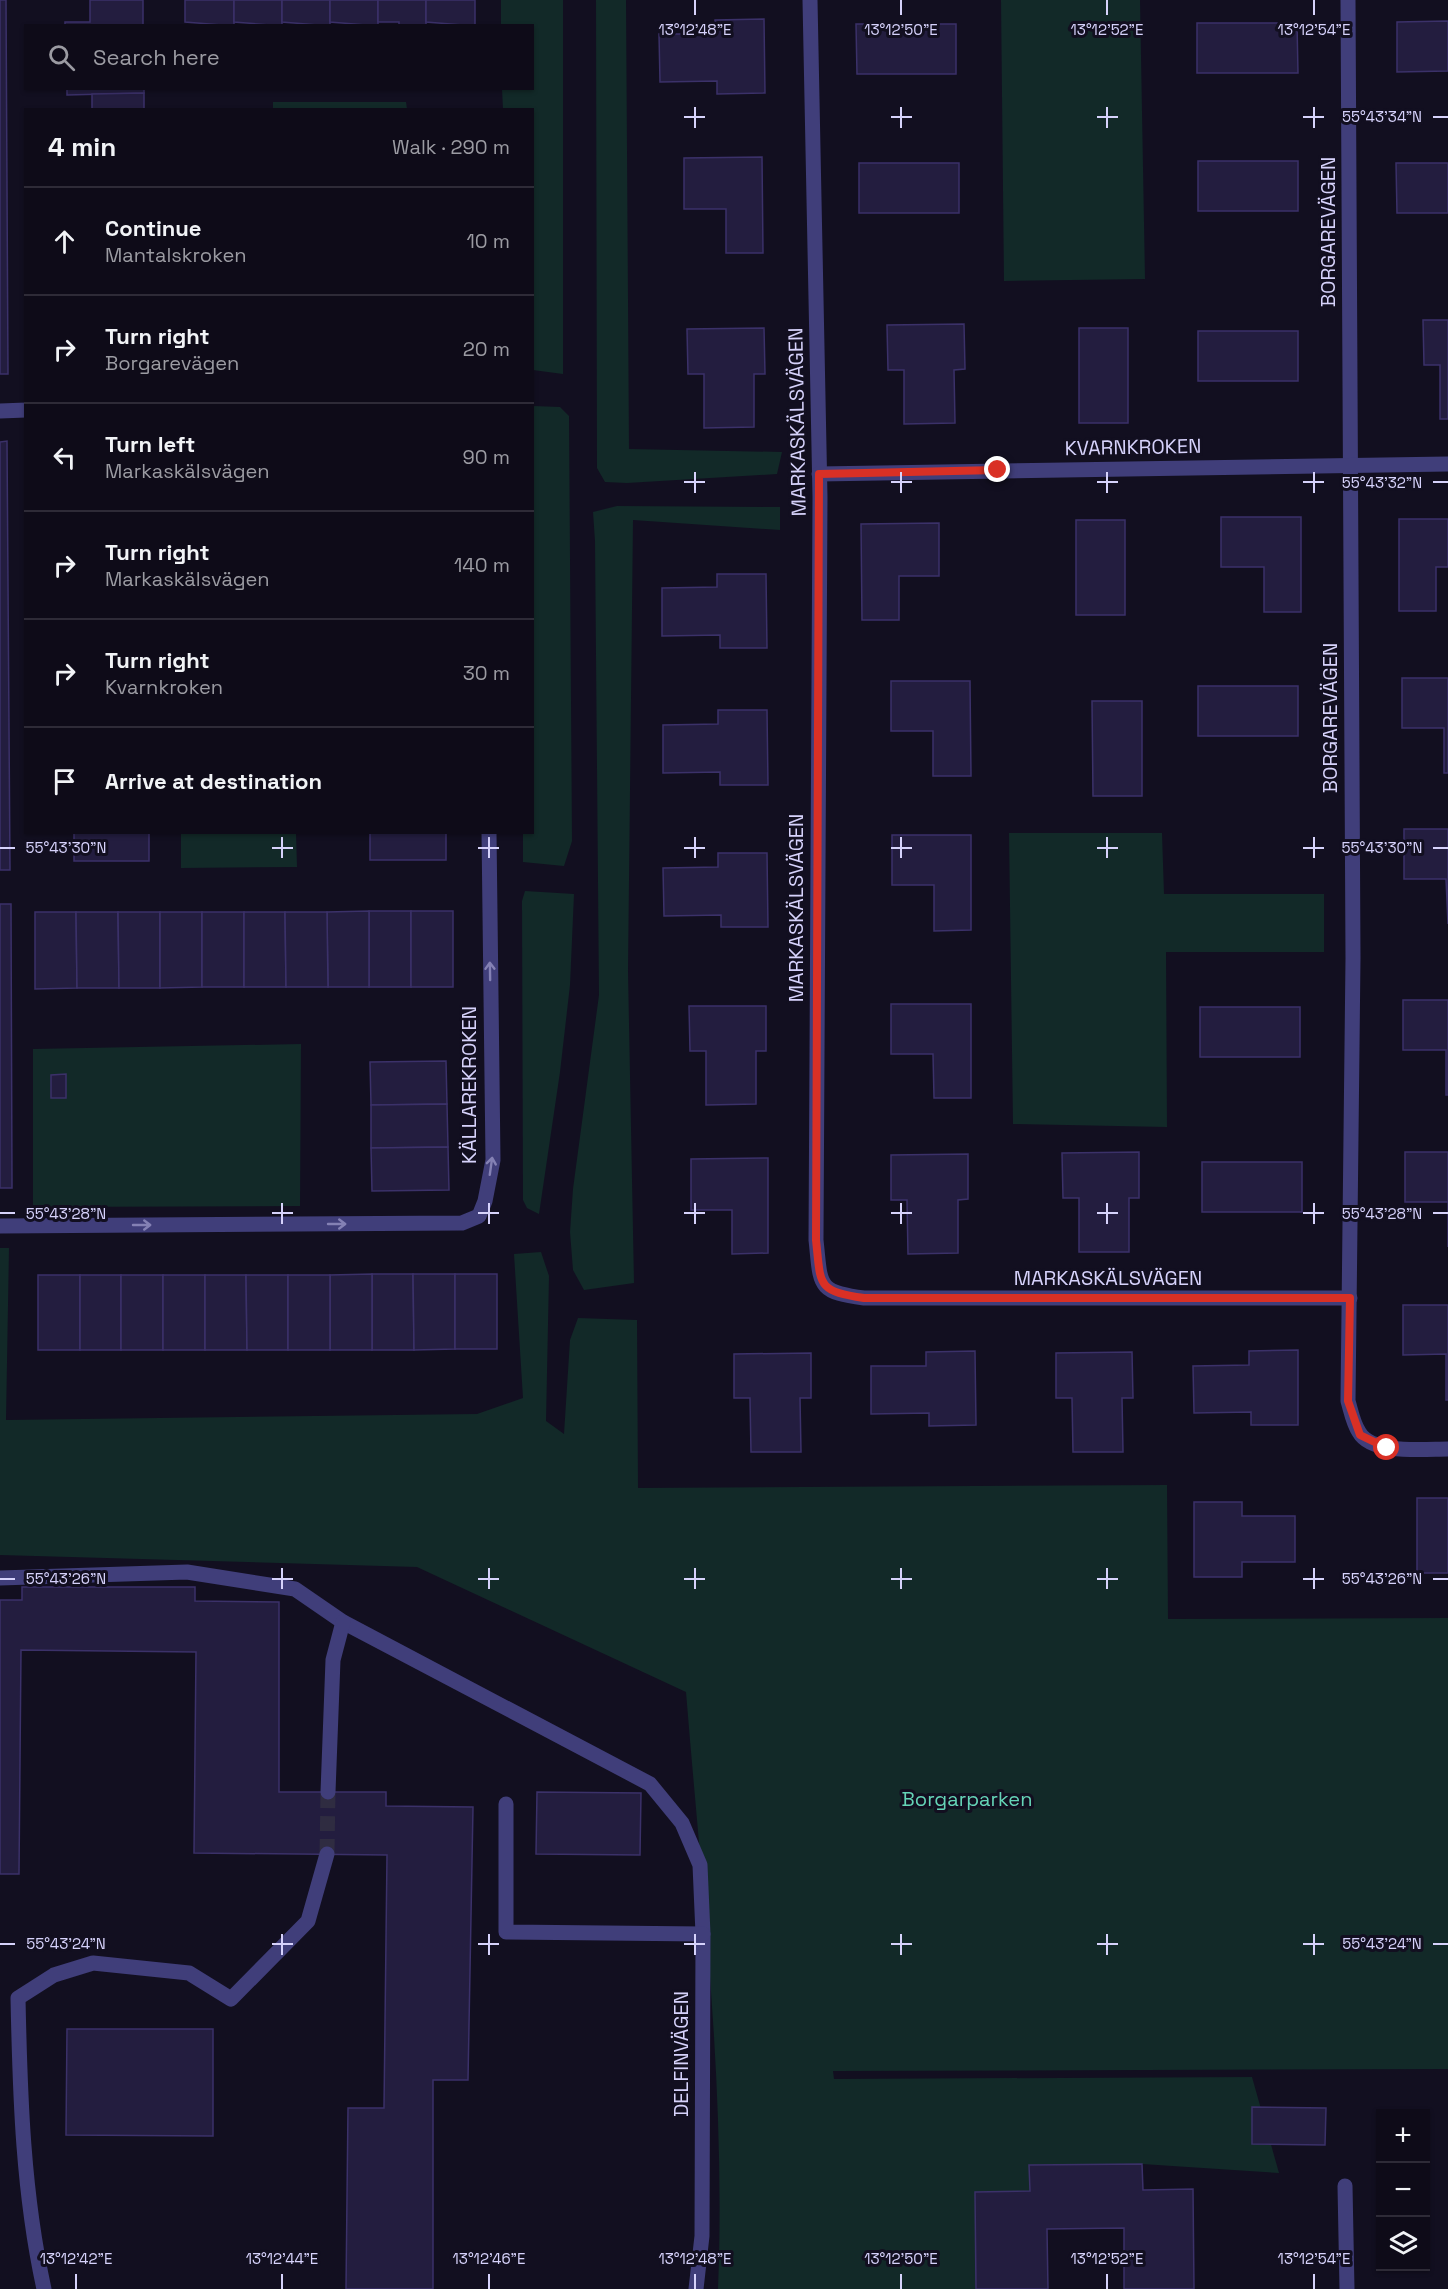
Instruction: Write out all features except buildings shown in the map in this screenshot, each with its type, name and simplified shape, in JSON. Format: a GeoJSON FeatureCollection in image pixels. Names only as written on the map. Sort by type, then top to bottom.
{"type":"FeatureCollection","features":[{"type":"Feature","properties":{"kind":"street","name":"MARKASKÄLSVÄGEN"},"geometry":{"type":"LineString","coordinates":[[810,0],[819,474],[816,1240],[820,1277],[827,1289],[839,1294],[864,1298],[1350,1298]]}},
{"type":"Feature","properties":{"kind":"street","name":"BORGAREVÄGEN"},"geometry":{"type":"LineString","coordinates":[[1348,0],[1353,946],[1348,1401],[1360,1435],[1387,1448],[1448,1449]]}},
{"type":"Feature","properties":{"kind":"street"},"geometry":{"type":"LineString","coordinates":[[0,411],[24,410]]}},
{"type":"Feature","properties":{"kind":"street","name":"KVARNKROKEN"},"geometry":{"type":"LineString","coordinates":[[819,474],[1448,464]]}},
{"type":"Feature","properties":{"kind":"street","name":"KÄLLAREKROKEN"},"geometry":{"type":"LineString","coordinates":[[0,1226],[462,1223],[479,1216],[485,1201],[493,1160],[489,834]]}},
{"type":"Feature","properties":{"kind":"street","name":"DELFINVÄGEN"},"geometry":{"type":"LineString","coordinates":[[0,1578],[187,1572],[295,1589],[343,1622],[650,1784],[682,1823],[700,1865],[703,1934],[702,2236],[696,2289]]}},
{"type":"Feature","properties":{"kind":"street"},"geometry":{"type":"LineString","coordinates":[[328,1792],[333,1660],[343,1622]]}},
{"type":"Feature","properties":{"kind":"street"},"geometry":{"type":"LineString","coordinates":[[506,1804],[506,1932],[703,1934]]}},
{"type":"Feature","properties":{"kind":"street"},"geometry":{"type":"LineString","coordinates":[[44,2289],[31,2229],[21,2127],[18,1998],[54,1975],[93,1963],[189,1973],[231,1999],[308,1921],[327,1854]]}},
{"type":"Feature","properties":{"kind":"street"},"geometry":{"type":"LineString","coordinates":[[1345,2186],[1347,2289]]}},
{"type":"Feature","properties":{"kind":"green space"},"geometry":{"type":"Polygon","coordinates":[[[501,0],[563,0],[563,374],[534,370],[534,108],[503,108],[502,90],[534,90],[534,24],[501,24],[501,0]]]}},
{"type":"Feature","properties":{"kind":"green space"},"geometry":{"type":"Polygon","coordinates":[[[596,0],[626,0],[629,449],[782,452],[777,474],[627,483],[605,482],[597,468],[596,0]]]}},
{"type":"Feature","properties":{"kind":"green space"},"geometry":{"type":"Polygon","coordinates":[[[1001,0],[1140,0],[1145,279],[1004,281],[1001,0]]]}},
{"type":"Feature","properties":{"kind":"green space"},"geometry":{"type":"Polygon","coordinates":[[[273,102],[406,102],[407,108],[273,108],[273,102]]]}},
{"type":"Feature","properties":{"kind":"green space"},"geometry":{"type":"Polygon","coordinates":[[[534,406],[560,407],[569,416],[572,841],[564,866],[523,862],[523,834],[534,834],[534,406]]]}},
{"type":"Feature","properties":{"kind":"green space"},"geometry":{"type":"Polygon","coordinates":[[[617,506],[780,507],[780,530],[633,520],[628,971],[634,1283],[584,1290],[573,1270],[570,1232],[573,1189],[599,995],[593,512],[617,506]]]}},
{"type":"Feature","properties":{"kind":"green space"},"geometry":{"type":"Polygon","coordinates":[[[1009,833],[1162,833],[1164,894],[1324,894],[1324,952],[1166,952],[1167,1127],[1013,1124],[1009,833]]]}},
{"type":"Feature","properties":{"kind":"green space"},"geometry":{"type":"Polygon","coordinates":[[[181,834],[296,834],[297,867],[181,868],[181,834]]]}},
{"type":"Feature","properties":{"kind":"green space"},"geometry":{"type":"Polygon","coordinates":[[[525,891],[574,894],[570,985],[539,1214],[527,1208],[523,1200],[522,901],[525,891]]]}},
{"type":"Feature","properties":{"kind":"green space"},"geometry":{"type":"Polygon","coordinates":[[[301,1044],[300,1206],[33,1207],[33,1049],[301,1044]]]}},
{"type":"Feature","properties":{"kind":"green space","name":"Borgarparken"},"geometry":{"type":"Polygon","coordinates":[[[0,1248],[9,1248],[6,1420],[477,1414],[523,1398],[514,1254],[541,1252],[549,1276],[546,1421],[564,1434],[570,1340],[578,1318],[637,1320],[638,1488],[1167,1485],[1168,1619],[1448,1618],[1448,2069],[833,2071],[834,2079],[1252,2077],[1279,2173],[1142,2164],[1030,2165],[1030,2191],[975,2192],[976,2289],[718,2289],[720,2214],[716,2065],[686,1692],[417,1567],[0,1555],[0,1248]]]}},
{"type":"Feature","properties":{"kind":"tunnel"},"geometry":{"type":"LineString","coordinates":[[327,1854],[328,1792]]}},
{"type":"Feature","properties":{"kind":"route"},"geometry":{"type":"LineString","coordinates":[[998,470],[819,474],[816,1240],[820,1277],[827,1289],[839,1294],[864,1298],[1350,1298],[1348,1401],[1360,1435],[1373,1444],[1387,1448]]}}]}
